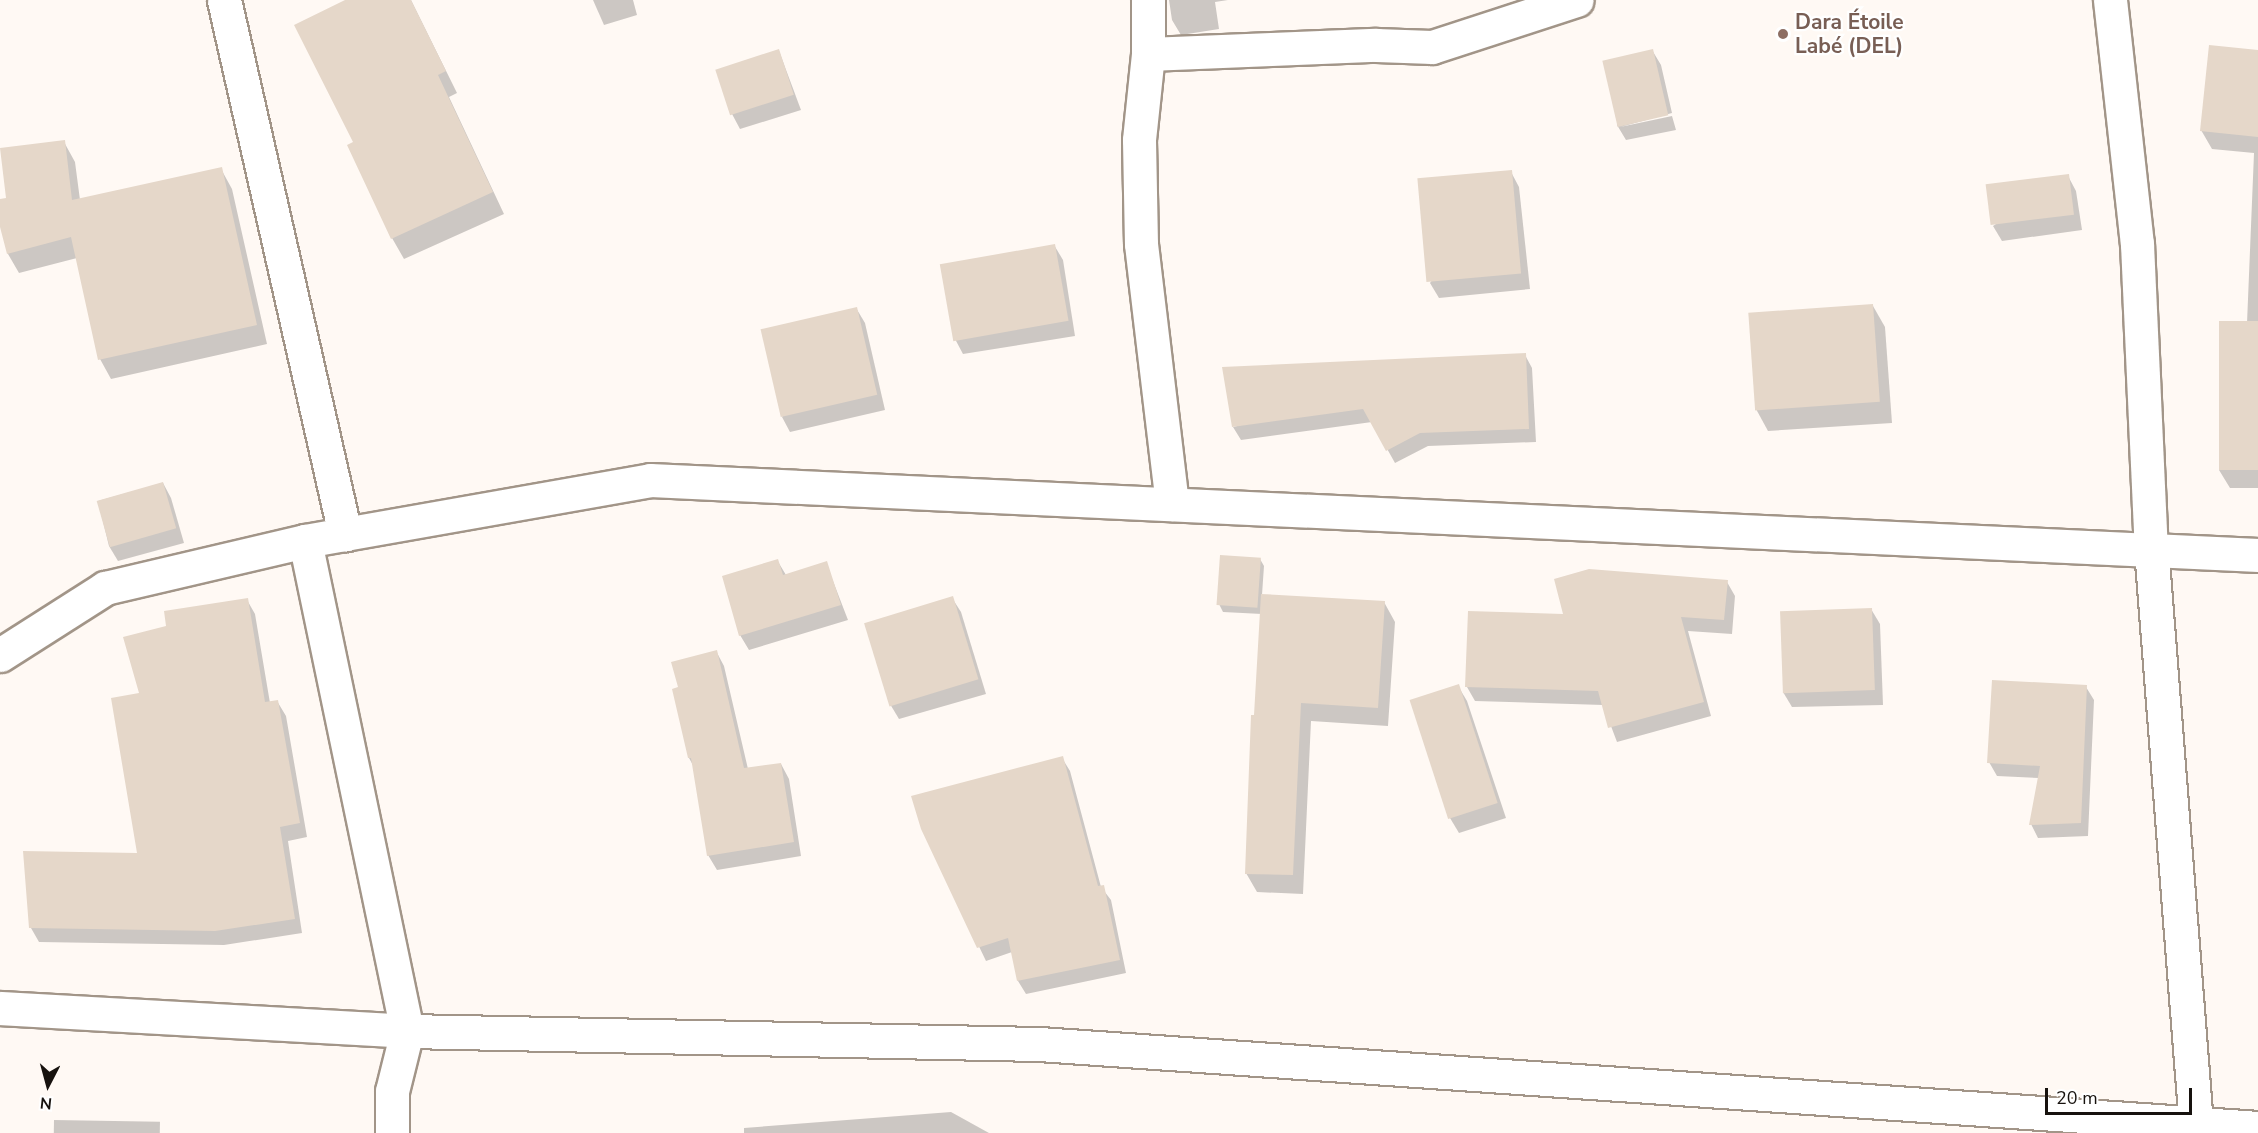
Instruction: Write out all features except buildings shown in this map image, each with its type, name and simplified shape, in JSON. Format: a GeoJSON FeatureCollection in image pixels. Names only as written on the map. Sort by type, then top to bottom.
{"type":"FeatureCollection","features":[{"type":"Feature","properties":{"kind":"street"},"geometry":{"type":"LineString","coordinates":[[224,0],[345,534]]}},
{"type":"Feature","properties":{"kind":"street"},"geometry":{"type":"LineString","coordinates":[[1148,0],[1148,54],[1139,140],[1142,244],[1172,504]]}},
{"type":"Feature","properties":{"kind":"street"},"geometry":{"type":"LineString","coordinates":[[1148,54],[1376,45],[1432,47],[1577,0]]}},
{"type":"Feature","properties":{"kind":"street"},"geometry":{"type":"LineString","coordinates":[[2110,0],[2138,244],[2151,548],[2196,1125]]}},
{"type":"Feature","properties":{"kind":"street"},"geometry":{"type":"LineString","coordinates":[[0,655],[105,588],[305,541],[650,480],[2151,548],[2258,555]]}},
{"type":"Feature","properties":{"kind":"street"},"geometry":{"type":"LineString","coordinates":[[305,541],[407,1031],[392,1091],[392,1133]]}},
{"type":"Feature","properties":{"kind":"street"},"geometry":{"type":"LineString","coordinates":[[0,1008],[407,1031],[1039,1044],[2258,1128]]}},
{"type":"Feature","properties":{"kind":"place","name":"Dara Étoile Labé (DEL)"},"geometry":{"type":"Point","coordinates":[1783,34]}}]}
